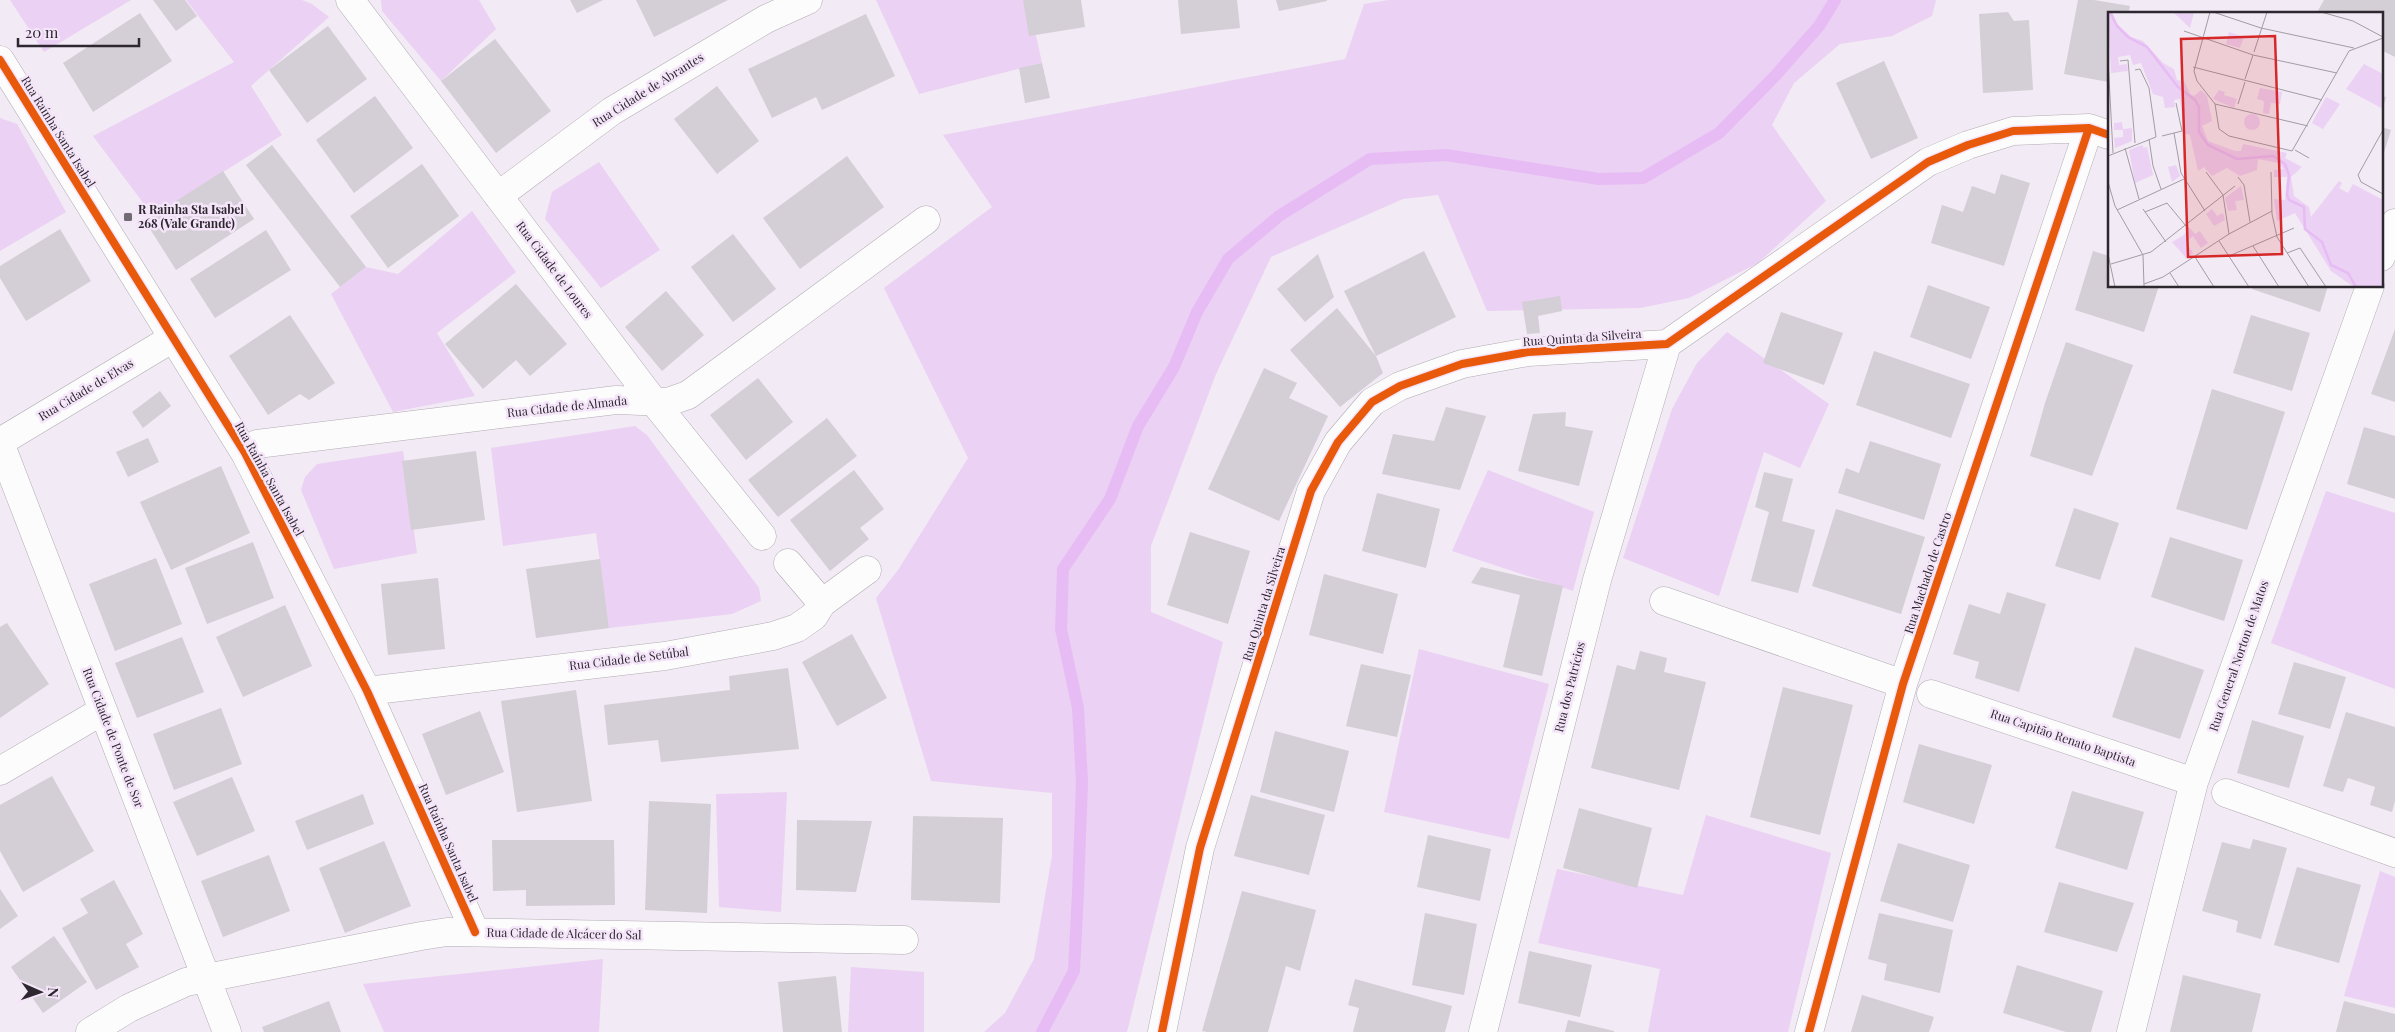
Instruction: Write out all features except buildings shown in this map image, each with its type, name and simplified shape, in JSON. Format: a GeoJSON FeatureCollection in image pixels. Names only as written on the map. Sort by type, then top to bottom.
{"type":"FeatureCollection","features":[{"type":"Feature","properties":{"kind":"street","name":"Rua Cidade de Loures"},"geometry":{"type":"LineString","coordinates":[[350,0],[654,402],[762,536]]}},
{"type":"Feature","properties":{"kind":"street","name":"Rua Cidade de Abrantes"},"geometry":{"type":"LineString","coordinates":[[498,196],[612,111],[766,19],[808,0]]}},
{"type":"Feature","properties":{"kind":"street","name":"Rua Raínha Santa Isabel"},"geometry":{"type":"LineString","coordinates":[[2,68],[245,453],[368,691],[475,932]]}},
{"type":"Feature","properties":{"kind":"street"},"geometry":{"type":"LineString","coordinates":[[1667,344],[1928,162],[1968,145],[2012,131],[2099,131]]}},
{"type":"Feature","properties":{"kind":"street","name":"Rua Machado de Castro"},"geometry":{"type":"LineString","coordinates":[[1809,1032],[1903,684],[2099,131]]}},
{"type":"Feature","properties":{"kind":"street","name":"Rua Cidade de Almada"},"geometry":{"type":"LineString","coordinates":[[245,453],[257,444],[616,400],[668,402],[688,395],[926,220]]}},
{"type":"Feature","properties":{"kind":"street"},"geometry":{"type":"LineString","coordinates":[[2382,254],[2391,225]]}},
{"type":"Feature","properties":{"kind":"street","name":"Rua General Norton de Matos"},"geometry":{"type":"LineString","coordinates":[[2131,1032],[2194,782],[2369,288]]}},
{"type":"Feature","properties":{"kind":"street","name":"Rua Cidade de Elvas"},"geometry":{"type":"LineString","coordinates":[[0,442],[173,338]]}},
{"type":"Feature","properties":{"kind":"street","name":"Rua Quinta da Silveira"},"geometry":{"type":"LineString","coordinates":[[1162,1032],[1200,848],[1311,491],[1338,442],[1372,402],[1400,386],[1462,364],[1528,352],[1667,344]]}},
{"type":"Feature","properties":{"kind":"street","name":"Rua dos Patrícios"},"geometry":{"type":"LineString","coordinates":[[1483,1032],[1597,580],[1667,344]]}},
{"type":"Feature","properties":{"kind":"street","name":"Rua Cidade de Ponte de Sor"},"geometry":{"type":"LineString","coordinates":[[0,442],[227,1032]]}},
{"type":"Feature","properties":{"kind":"street"},"geometry":{"type":"LineString","coordinates":[[788,563],[822,603]]}},
{"type":"Feature","properties":{"kind":"street","name":"Rua Cidade de Setúbal"},"geometry":{"type":"LineString","coordinates":[[368,691],[665,656],[773,636],[797,628],[814,616],[822,603],[867,570]]}},
{"type":"Feature","properties":{"kind":"street"},"geometry":{"type":"LineString","coordinates":[[1664,601],[1903,684]]}},
{"type":"Feature","properties":{"kind":"street","name":"Rua Capitão Renato Baptista"},"geometry":{"type":"LineString","coordinates":[[1931,694],[2194,782]]}},
{"type":"Feature","properties":{"kind":"street"},"geometry":{"type":"LineString","coordinates":[[0,771],[102,711]]}},
{"type":"Feature","properties":{"kind":"street"},"geometry":{"type":"LineString","coordinates":[[2226,793],[2395,853]]}},
{"type":"Feature","properties":{"kind":"street","name":"Rua Cidade de Alcácer do Sal"},"geometry":{"type":"LineString","coordinates":[[90,1032],[129,1008],[186,982],[447,932],[904,940]]}},
{"type":"Feature","properties":{"kind":"shaded area"},"geometry":{"type":"Polygon","coordinates":[[[10,0],[131,0],[44,52],[10,0]]]}},
{"type":"Feature","properties":{"kind":"shaded area"},"geometry":{"type":"Polygon","coordinates":[[[186,0],[302,0],[312,4],[329,17],[251,86],[282,135],[153,216],[93,136],[234,62],[186,0]]]}},
{"type":"Feature","properties":{"kind":"shaded area"},"geometry":{"type":"Polygon","coordinates":[[[381,0],[479,0],[496,29],[441,81],[382,11],[381,0]]]}},
{"type":"Feature","properties":{"kind":"shaded area"},"geometry":{"type":"Polygon","coordinates":[[[876,0],[1028,0],[1042,63],[919,94],[876,0]]]}},
{"type":"Feature","properties":{"kind":"shaded area"},"geometry":{"type":"Polygon","coordinates":[[[1389,0],[1936,0],[1932,16],[1892,36],[1840,44],[1794,83],[1772,125],[1826,201],[1758,263],[1689,298],[1640,308],[1487,311],[1438,195],[1403,199],[1271,257],[1216,374],[1151,546],[1151,612],[1223,642],[1127,1032],[984,1032],[1005,1013],[1034,959],[1052,856],[1052,793],[931,781],[876,598],[898,570],[968,458],[884,288],[992,207],[943,135],[1345,59],[1364,4],[1389,0]]]}},
{"type":"Feature","properties":{"kind":"shaded area"},"geometry":{"type":"Polygon","coordinates":[[[0,118],[17,124],[66,212],[0,251],[0,118]]]}},
{"type":"Feature","properties":{"kind":"shaded area"},"geometry":{"type":"Polygon","coordinates":[[[599,162],[660,250],[601,288],[545,219],[552,192],[599,162]]]}},
{"type":"Feature","properties":{"kind":"shaded area"},"geometry":{"type":"Polygon","coordinates":[[[472,211],[516,272],[437,333],[475,396],[393,412],[331,294],[366,267],[398,274],[472,211]]]}},
{"type":"Feature","properties":{"kind":"shaded area"},"geometry":{"type":"Polygon","coordinates":[[[1727,332],[1829,404],[1800,468],[1764,452],[1719,596],[1623,558],[1672,409],[1697,363],[1727,332]]]}},
{"type":"Feature","properties":{"kind":"shaded area"},"geometry":{"type":"Polygon","coordinates":[[[635,426],[647,435],[759,588],[761,601],[732,614],[609,628],[596,533],[503,546],[491,448],[635,426]]]}},
{"type":"Feature","properties":{"kind":"shaded area"},"geometry":{"type":"Polygon","coordinates":[[[403,451],[417,553],[334,569],[301,490],[305,477],[317,464],[403,451]]]}},
{"type":"Feature","properties":{"kind":"shaded area"},"geometry":{"type":"Polygon","coordinates":[[[1488,470],[1594,512],[1573,591],[1452,551],[1488,470]]]}},
{"type":"Feature","properties":{"kind":"shaded area"},"geometry":{"type":"Polygon","coordinates":[[[2326,491],[2395,513],[2395,689],[2271,643],[2326,491]]]}},
{"type":"Feature","properties":{"kind":"shaded area"},"geometry":{"type":"Polygon","coordinates":[[[1419,649],[1549,684],[1509,839],[1384,812],[1419,649]]]}},
{"type":"Feature","properties":{"kind":"shaded area"},"geometry":{"type":"Polygon","coordinates":[[[787,792],[781,912],[719,907],[716,794],[787,792]]]}},
{"type":"Feature","properties":{"kind":"shaded area"},"geometry":{"type":"Polygon","coordinates":[[[1706,815],[1831,853],[1788,1032],[1648,1032],[1660,969],[1538,943],[1557,869],[1683,895],[1706,815]]]}},
{"type":"Feature","properties":{"kind":"shaded area"},"geometry":{"type":"Polygon","coordinates":[[[2380,871],[2395,877],[2395,1008],[2344,996],[2380,871]]]}},
{"type":"Feature","properties":{"kind":"shaded area"},"geometry":{"type":"Polygon","coordinates":[[[603,959],[599,1032],[384,1032],[363,984],[603,959]]]}},
{"type":"Feature","properties":{"kind":"shaded area"},"geometry":{"type":"Polygon","coordinates":[[[851,967],[924,972],[924,1032],[848,1032],[851,967]]]}},
{"type":"Feature","properties":{"kind":"waterway"},"geometry":{"type":"LineString","coordinates":[[1042,1032],[1074,971],[1078,892],[1082,782],[1078,708],[1061,629],[1063,569],[1110,499],[1138,426],[1174,367],[1197,312],[1228,259],[1279,216],[1370,159],[1446,155],[1599,179],[1643,178],[1719,133],[1775,76],[1819,26],[1835,0]]}},
{"type":"Feature","properties":{"kind":"cycle path"},"geometry":{"type":"LineString","coordinates":[[0,60],[245,453],[367,691],[475,932]]}},
{"type":"Feature","properties":{"kind":"cycle path"},"geometry":{"type":"LineString","coordinates":[[1162,1032],[1200,848],[1311,491],[1338,442],[1372,402],[1400,386],[1462,364],[1528,352],[1667,344],[1928,162],[1968,145],[2013,131],[2089,128],[2108,135]]}},
{"type":"Feature","properties":{"kind":"cycle path"},"geometry":{"type":"LineString","coordinates":[[1809,1032],[1903,684],[2089,128]]}},
{"type":"Feature","properties":{"kind":"place","name":"R Rainha Sta Isabel 268 (Vale Grande)"},"geometry":{"type":"Point","coordinates":[128,217]}}]}
